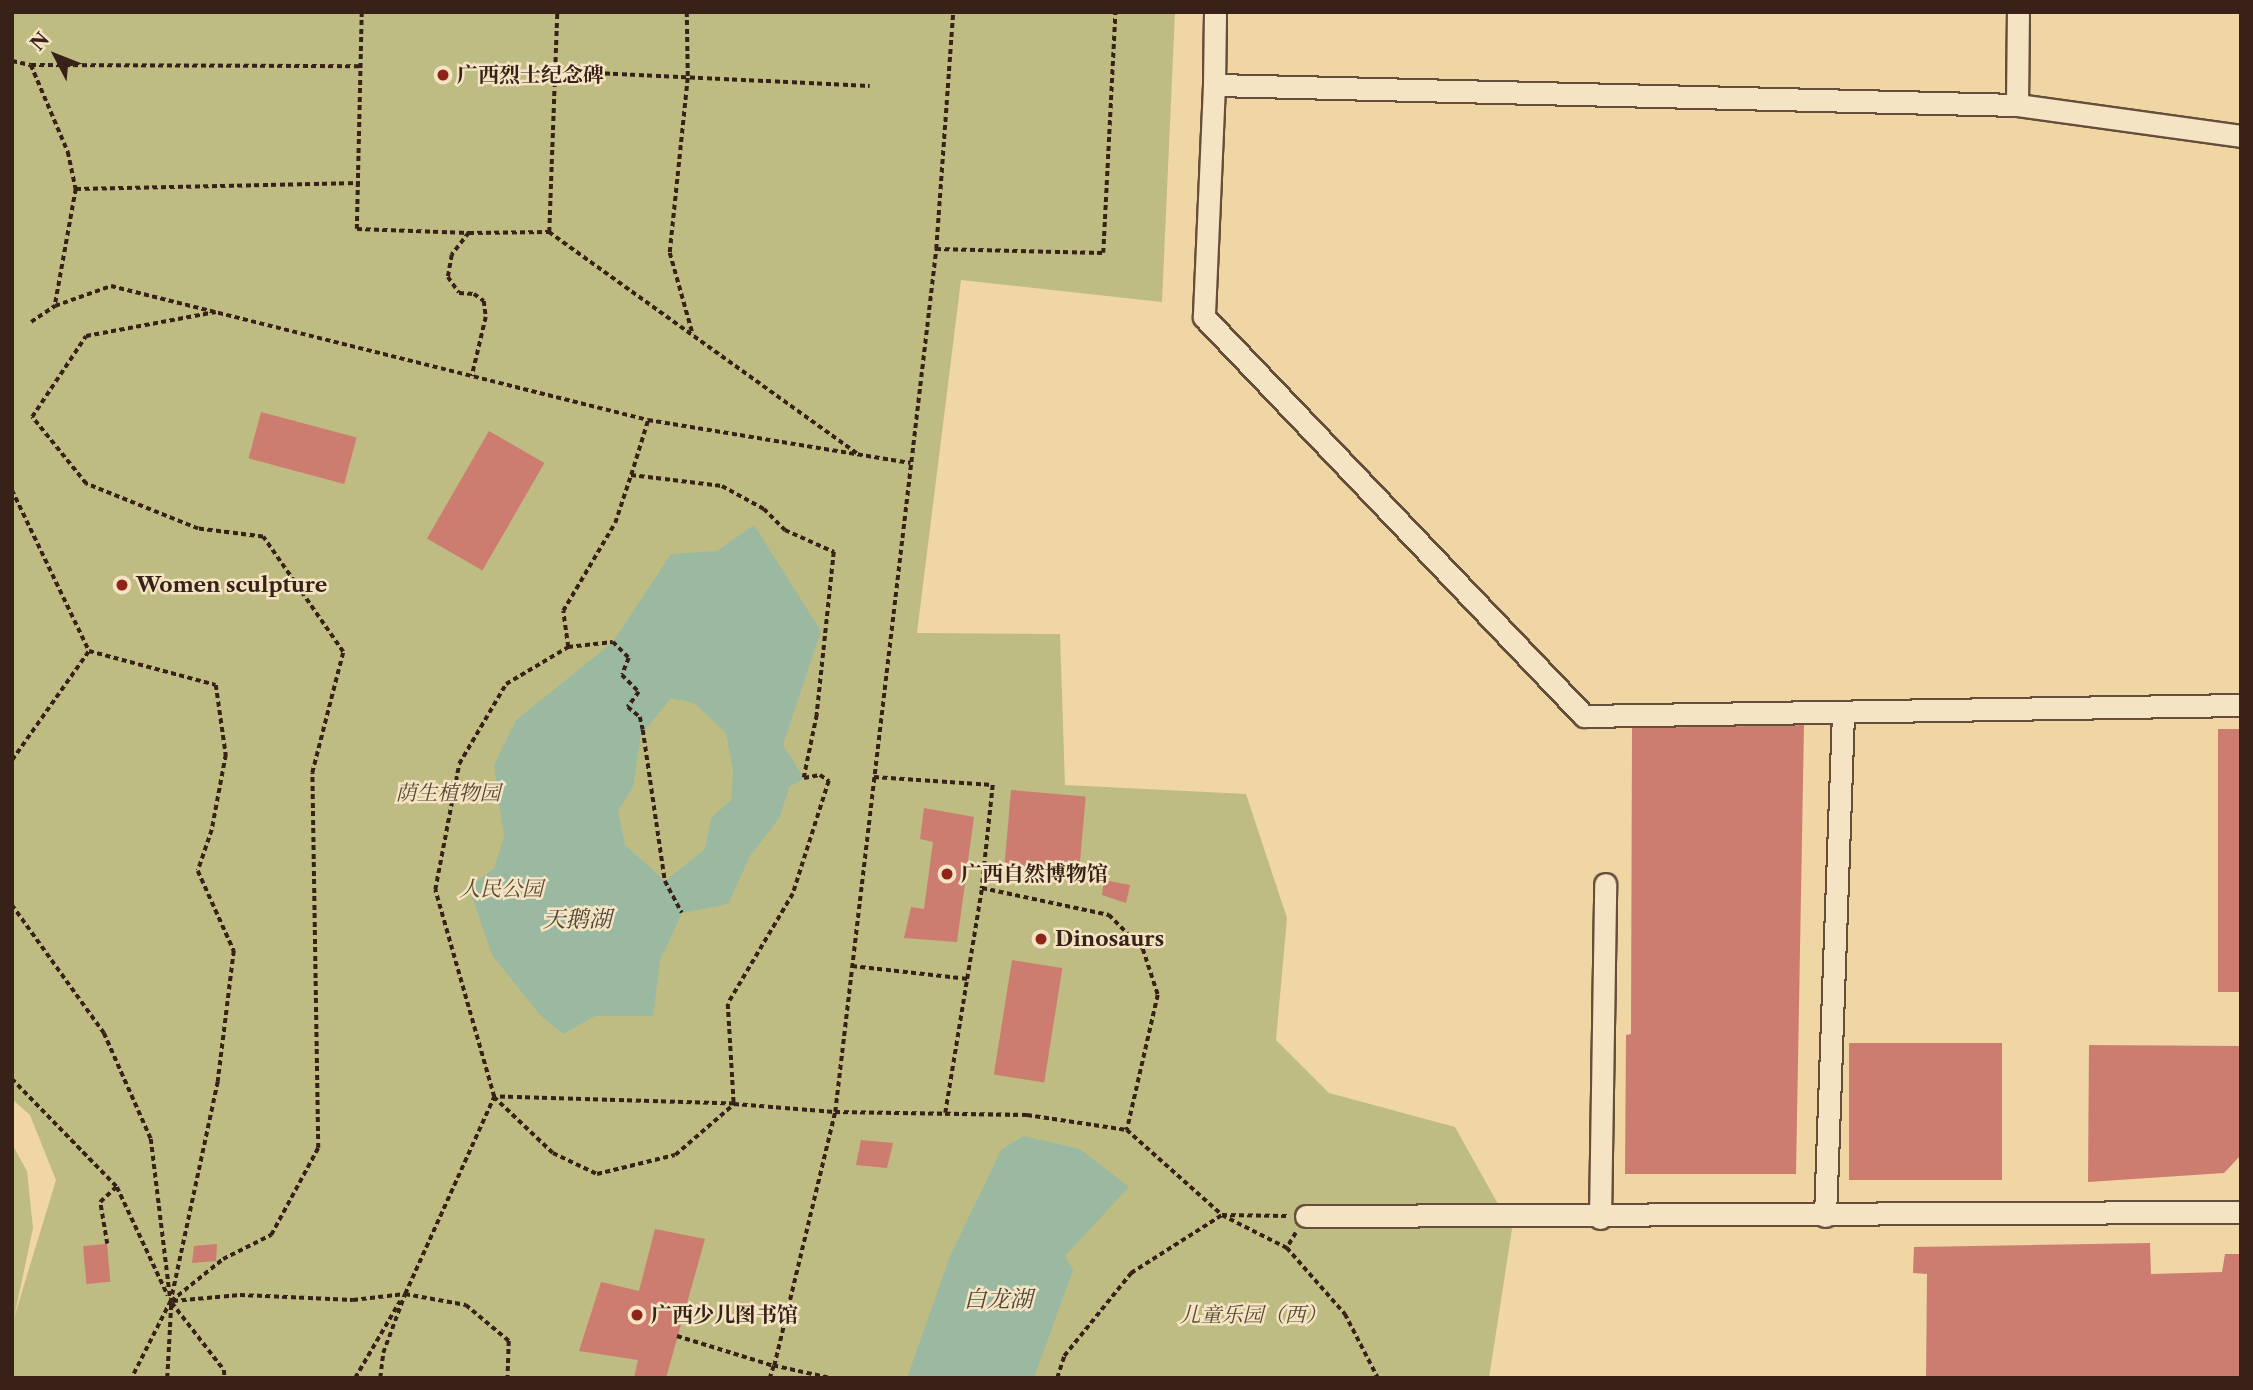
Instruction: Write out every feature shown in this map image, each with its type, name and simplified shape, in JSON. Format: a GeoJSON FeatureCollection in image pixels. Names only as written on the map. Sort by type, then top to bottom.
{"type":"FeatureCollection","features":[{"type":"Feature","properties":{"kind":"street"},"geometry":{"type":"LineString","coordinates":[[1215,12],[1204,317],[1584,716],[2241,705]]}},
{"type":"Feature","properties":{"kind":"street"},"geometry":{"type":"LineString","coordinates":[[2017,105],[2018,12]]}},
{"type":"Feature","properties":{"kind":"street"},"geometry":{"type":"LineString","coordinates":[[1214,85],[2017,105],[2241,136]]}},
{"type":"Feature","properties":{"kind":"street"},"geometry":{"type":"LineString","coordinates":[[1825,1216],[1843,712]]}},
{"type":"Feature","properties":{"kind":"street"},"geometry":{"type":"LineString","coordinates":[[1600,1218],[1605,884]]}},
{"type":"Feature","properties":{"kind":"street"},"geometry":{"type":"LineString","coordinates":[[1307,1216],[1600,1218],[2241,1212]]}},
{"type":"Feature","properties":{"kind":"path"},"geometry":{"type":"LineString","coordinates":[[362,12],[357,229],[469,233],[549,232],[859,455]]}},
{"type":"Feature","properties":{"kind":"path"},"geometry":{"type":"LineString","coordinates":[[549,232],[557,12]]}},
{"type":"Feature","properties":{"kind":"path"},"geometry":{"type":"LineString","coordinates":[[687,12],[688,78],[670,253],[693,336]]}},
{"type":"Feature","properties":{"kind":"path"},"geometry":{"type":"LineString","coordinates":[[770,1378],[835,1112],[936,249],[953,12]]}},
{"type":"Feature","properties":{"kind":"path"},"geometry":{"type":"LineString","coordinates":[[936,249],[1103,253],[1115,12]]}},
{"type":"Feature","properties":{"kind":"path"},"geometry":{"type":"LineString","coordinates":[[12,61],[30,65],[362,66]]}},
{"type":"Feature","properties":{"kind":"path"},"geometry":{"type":"LineString","coordinates":[[30,65],[68,152],[76,189],[55,306]]}},
{"type":"Feature","properties":{"kind":"path"},"geometry":{"type":"LineString","coordinates":[[554,71],[870,86]]}},
{"type":"Feature","properties":{"kind":"path"},"geometry":{"type":"LineString","coordinates":[[76,189],[360,183]]}},
{"type":"Feature","properties":{"kind":"path"},"geometry":{"type":"LineString","coordinates":[[469,233],[452,255],[448,277],[459,293],[474,294],[484,302],[486,317],[472,376]]}},
{"type":"Feature","properties":{"kind":"path"},"geometry":{"type":"LineString","coordinates":[[31,322],[55,306],[111,286],[648,420],[911,463]]}},
{"type":"Feature","properties":{"kind":"path"},"geometry":{"type":"LineString","coordinates":[[132,1378],[171,1301],[223,1259],[271,1236],[318,1148],[312,773],[343,652],[263,537],[198,529],[86,484],[32,417],[86,335],[216,312]]}},
{"type":"Feature","properties":{"kind":"path"},"geometry":{"type":"LineString","coordinates":[[568,648],[563,611],[615,523],[648,420]]}},
{"type":"Feature","properties":{"kind":"path"},"geometry":{"type":"LineString","coordinates":[[631,475],[722,486],[764,509],[785,530],[834,552],[817,715],[804,778],[820,775],[829,781],[793,894],[728,1004],[734,1104]]}},
{"type":"Feature","properties":{"kind":"path"},"geometry":{"type":"LineString","coordinates":[[12,490],[89,651],[216,685],[226,755],[212,830],[198,871],[234,951],[218,1082],[171,1301],[167,1378]]}},
{"type":"Feature","properties":{"kind":"path"},"geometry":{"type":"LineString","coordinates":[[682,913],[665,881],[640,717],[628,707],[639,692],[622,675],[629,659],[613,642],[568,648],[506,684],[459,764],[435,890],[494,1097],[553,1153],[597,1174],[675,1155],[734,1104]]}},
{"type":"Feature","properties":{"kind":"path"},"geometry":{"type":"LineString","coordinates":[[12,760],[89,651]]}},
{"type":"Feature","properties":{"kind":"path"},"geometry":{"type":"LineString","coordinates":[[874,777],[993,785],[982,888],[945,1113]]}},
{"type":"Feature","properties":{"kind":"path"},"geometry":{"type":"LineString","coordinates":[[982,888],[1109,915],[1143,949],[1158,995],[1126,1130]]}},
{"type":"Feature","properties":{"kind":"path"},"geometry":{"type":"LineString","coordinates":[[12,905],[104,1033],[151,1139],[171,1301]]}},
{"type":"Feature","properties":{"kind":"path"},"geometry":{"type":"LineString","coordinates":[[852,966],[968,979]]}},
{"type":"Feature","properties":{"kind":"path"},"geometry":{"type":"LineString","coordinates":[[12,1079],[117,1187],[171,1301],[225,1370],[225,1378]]}},
{"type":"Feature","properties":{"kind":"path"},"geometry":{"type":"LineString","coordinates":[[494,1097],[734,1104],[835,1112],[1027,1115],[1126,1130],[1222,1215],[1287,1248],[1345,1314],[1378,1378]]}},
{"type":"Feature","properties":{"kind":"path"},"geometry":{"type":"LineString","coordinates":[[380,1378],[383,1353],[405,1294],[494,1097]]}},
{"type":"Feature","properties":{"kind":"path"},"geometry":{"type":"LineString","coordinates":[[107,1244],[100,1202],[117,1187]]}},
{"type":"Feature","properties":{"kind":"path"},"geometry":{"type":"LineString","coordinates":[[1057,1378],[1064,1356],[1131,1273],[1222,1215],[1307,1216]]}},
{"type":"Feature","properties":{"kind":"path"},"geometry":{"type":"LineString","coordinates":[[1287,1248],[1307,1216]]}},
{"type":"Feature","properties":{"kind":"path"},"geometry":{"type":"LineString","coordinates":[[171,1301],[240,1295],[353,1300],[405,1294],[466,1305],[509,1341],[508,1378]]}},
{"type":"Feature","properties":{"kind":"path"},"geometry":{"type":"LineString","coordinates":[[355,1378],[405,1294]]}},
{"type":"Feature","properties":{"kind":"path"},"geometry":{"type":"LineString","coordinates":[[677,1336],[774,1366],[828,1378]]}},
{"type":"Feature","properties":{"kind":"green space","name":"人民公园"},"geometry":{"type":"Polygon","coordinates":[[[12,12],[1175,12],[1162,302],[961,280],[917,633],[1060,634],[1065,785],[1246,794],[1287,918],[1276,1040],[1329,1093],[1455,1127],[1512,1229],[1489,1378],[12,1378],[12,1144],[27,1171],[33,1228],[14,1318],[56,1180],[30,1115],[12,1099],[12,12]]]}},
{"type":"Feature","properties":{"kind":"water","name":"天鹅湖"},"geometry":{"type":"Polygon","coordinates":[[[754,525],[821,631],[783,745],[804,778],[789,787],[780,817],[750,856],[728,904],[682,913],[660,961],[653,1016],[595,1016],[563,1034],[540,1015],[492,955],[469,888],[494,868],[504,837],[494,765],[516,720],[613,642],[671,554],[717,551],[754,525]],[[671,698],[641,735],[633,787],[618,811],[625,845],[665,881],[705,849],[711,818],[731,800],[733,771],[726,733],[694,703],[671,698]]]}},
{"type":"Feature","properties":{"kind":"water","name":"白龙湖"},"geometry":{"type":"Polygon","coordinates":[[[1023,1136],[1080,1149],[1129,1187],[1065,1256],[1073,1270],[1034,1378],[912,1378],[908,1375],[950,1256],[1001,1150],[1023,1136]]]}},
{"type":"Feature","properties":{"kind":"building"},"geometry":{"type":"Polygon","coordinates":[[[261,412],[357,438],[344,484],[249,458],[261,412]]]}},
{"type":"Feature","properties":{"kind":"building"},"geometry":{"type":"Polygon","coordinates":[[[489,431],[544,463],[482,570],[427,538],[489,431]]]}},
{"type":"Feature","properties":{"kind":"building"},"geometry":{"type":"Polygon","coordinates":[[[1804,725],[1796,1174],[1625,1174],[1626,1035],[1631,1034],[1632,728],[1804,725]]]}},
{"type":"Feature","properties":{"kind":"building"},"geometry":{"type":"Polygon","coordinates":[[[2218,729],[2241,729],[2241,992],[2218,992],[2218,729]]]}},
{"type":"Feature","properties":{"kind":"building"},"geometry":{"type":"Polygon","coordinates":[[[1011,790],[1086,797],[1079,870],[1005,864],[1011,790]]]}},
{"type":"Feature","properties":{"kind":"building","name":"广西自然博物馆"},"geometry":{"type":"Polygon","coordinates":[[[924,808],[974,817],[957,942],[904,938],[911,907],[924,909],[933,842],[920,839],[924,808]]]}},
{"type":"Feature","properties":{"kind":"building"},"geometry":{"type":"Polygon","coordinates":[[[1104,880],[1130,885],[1126,903],[1102,895],[1104,880]]]}},
{"type":"Feature","properties":{"kind":"building"},"geometry":{"type":"Polygon","coordinates":[[[1012,960],[1062,968],[1044,1083],[994,1075],[1012,960]]]}},
{"type":"Feature","properties":{"kind":"building"},"geometry":{"type":"Polygon","coordinates":[[[1849,1043],[2002,1043],[2002,1180],[1849,1180],[1849,1043]]]}},
{"type":"Feature","properties":{"kind":"building"},"geometry":{"type":"Polygon","coordinates":[[[2089,1045],[2241,1046],[2241,1155],[2224,1173],[2088,1182],[2089,1045]]]}},
{"type":"Feature","properties":{"kind":"building"},"geometry":{"type":"Polygon","coordinates":[[[861,1140],[893,1143],[887,1168],[856,1165],[861,1140]]]}},
{"type":"Feature","properties":{"kind":"building","name":"广西少儿图书馆"},"geometry":{"type":"Polygon","coordinates":[[[655,1229],[705,1239],[666,1378],[634,1378],[638,1360],[579,1351],[601,1282],[639,1291],[655,1229]]]}},
{"type":"Feature","properties":{"kind":"building"},"geometry":{"type":"Polygon","coordinates":[[[2150,1243],[2151,1274],[2222,1272],[2225,1254],[2241,1254],[2241,1378],[1926,1378],[1927,1274],[1913,1273],[1914,1247],[2150,1243]]]}},
{"type":"Feature","properties":{"kind":"building"},"geometry":{"type":"Polygon","coordinates":[[[107,1244],[110,1282],[86,1284],[83,1246],[107,1244]]]}},
{"type":"Feature","properties":{"kind":"building"},"geometry":{"type":"Polygon","coordinates":[[[217,1244],[216,1261],[192,1263],[194,1246],[217,1244]]]}},
{"type":"Feature","properties":{"kind":"place","name":"广西烈士纪念碑"},"geometry":{"type":"Point","coordinates":[443,75]}},
{"type":"Feature","properties":{"kind":"place","name":"Women sculpture"},"geometry":{"type":"Point","coordinates":[122,585]}},
{"type":"Feature","properties":{"kind":"place","name":"广西自然博物馆"},"geometry":{"type":"Point","coordinates":[947,874]}},
{"type":"Feature","properties":{"kind":"place","name":"Dinosaurs"},"geometry":{"type":"Point","coordinates":[1041,939]}},
{"type":"Feature","properties":{"kind":"place","name":"广西少儿图书馆"},"geometry":{"type":"Point","coordinates":[637,1315]}},
{"type":"Feature","properties":{"kind":"park label","name":"荫生植物园"},"geometry":{"type":"Point","coordinates":[448,793]}},
{"type":"Feature","properties":{"kind":"park label","name":"儿童乐园（西）"},"geometry":{"type":"Point","coordinates":[1253,1315]}}]}
